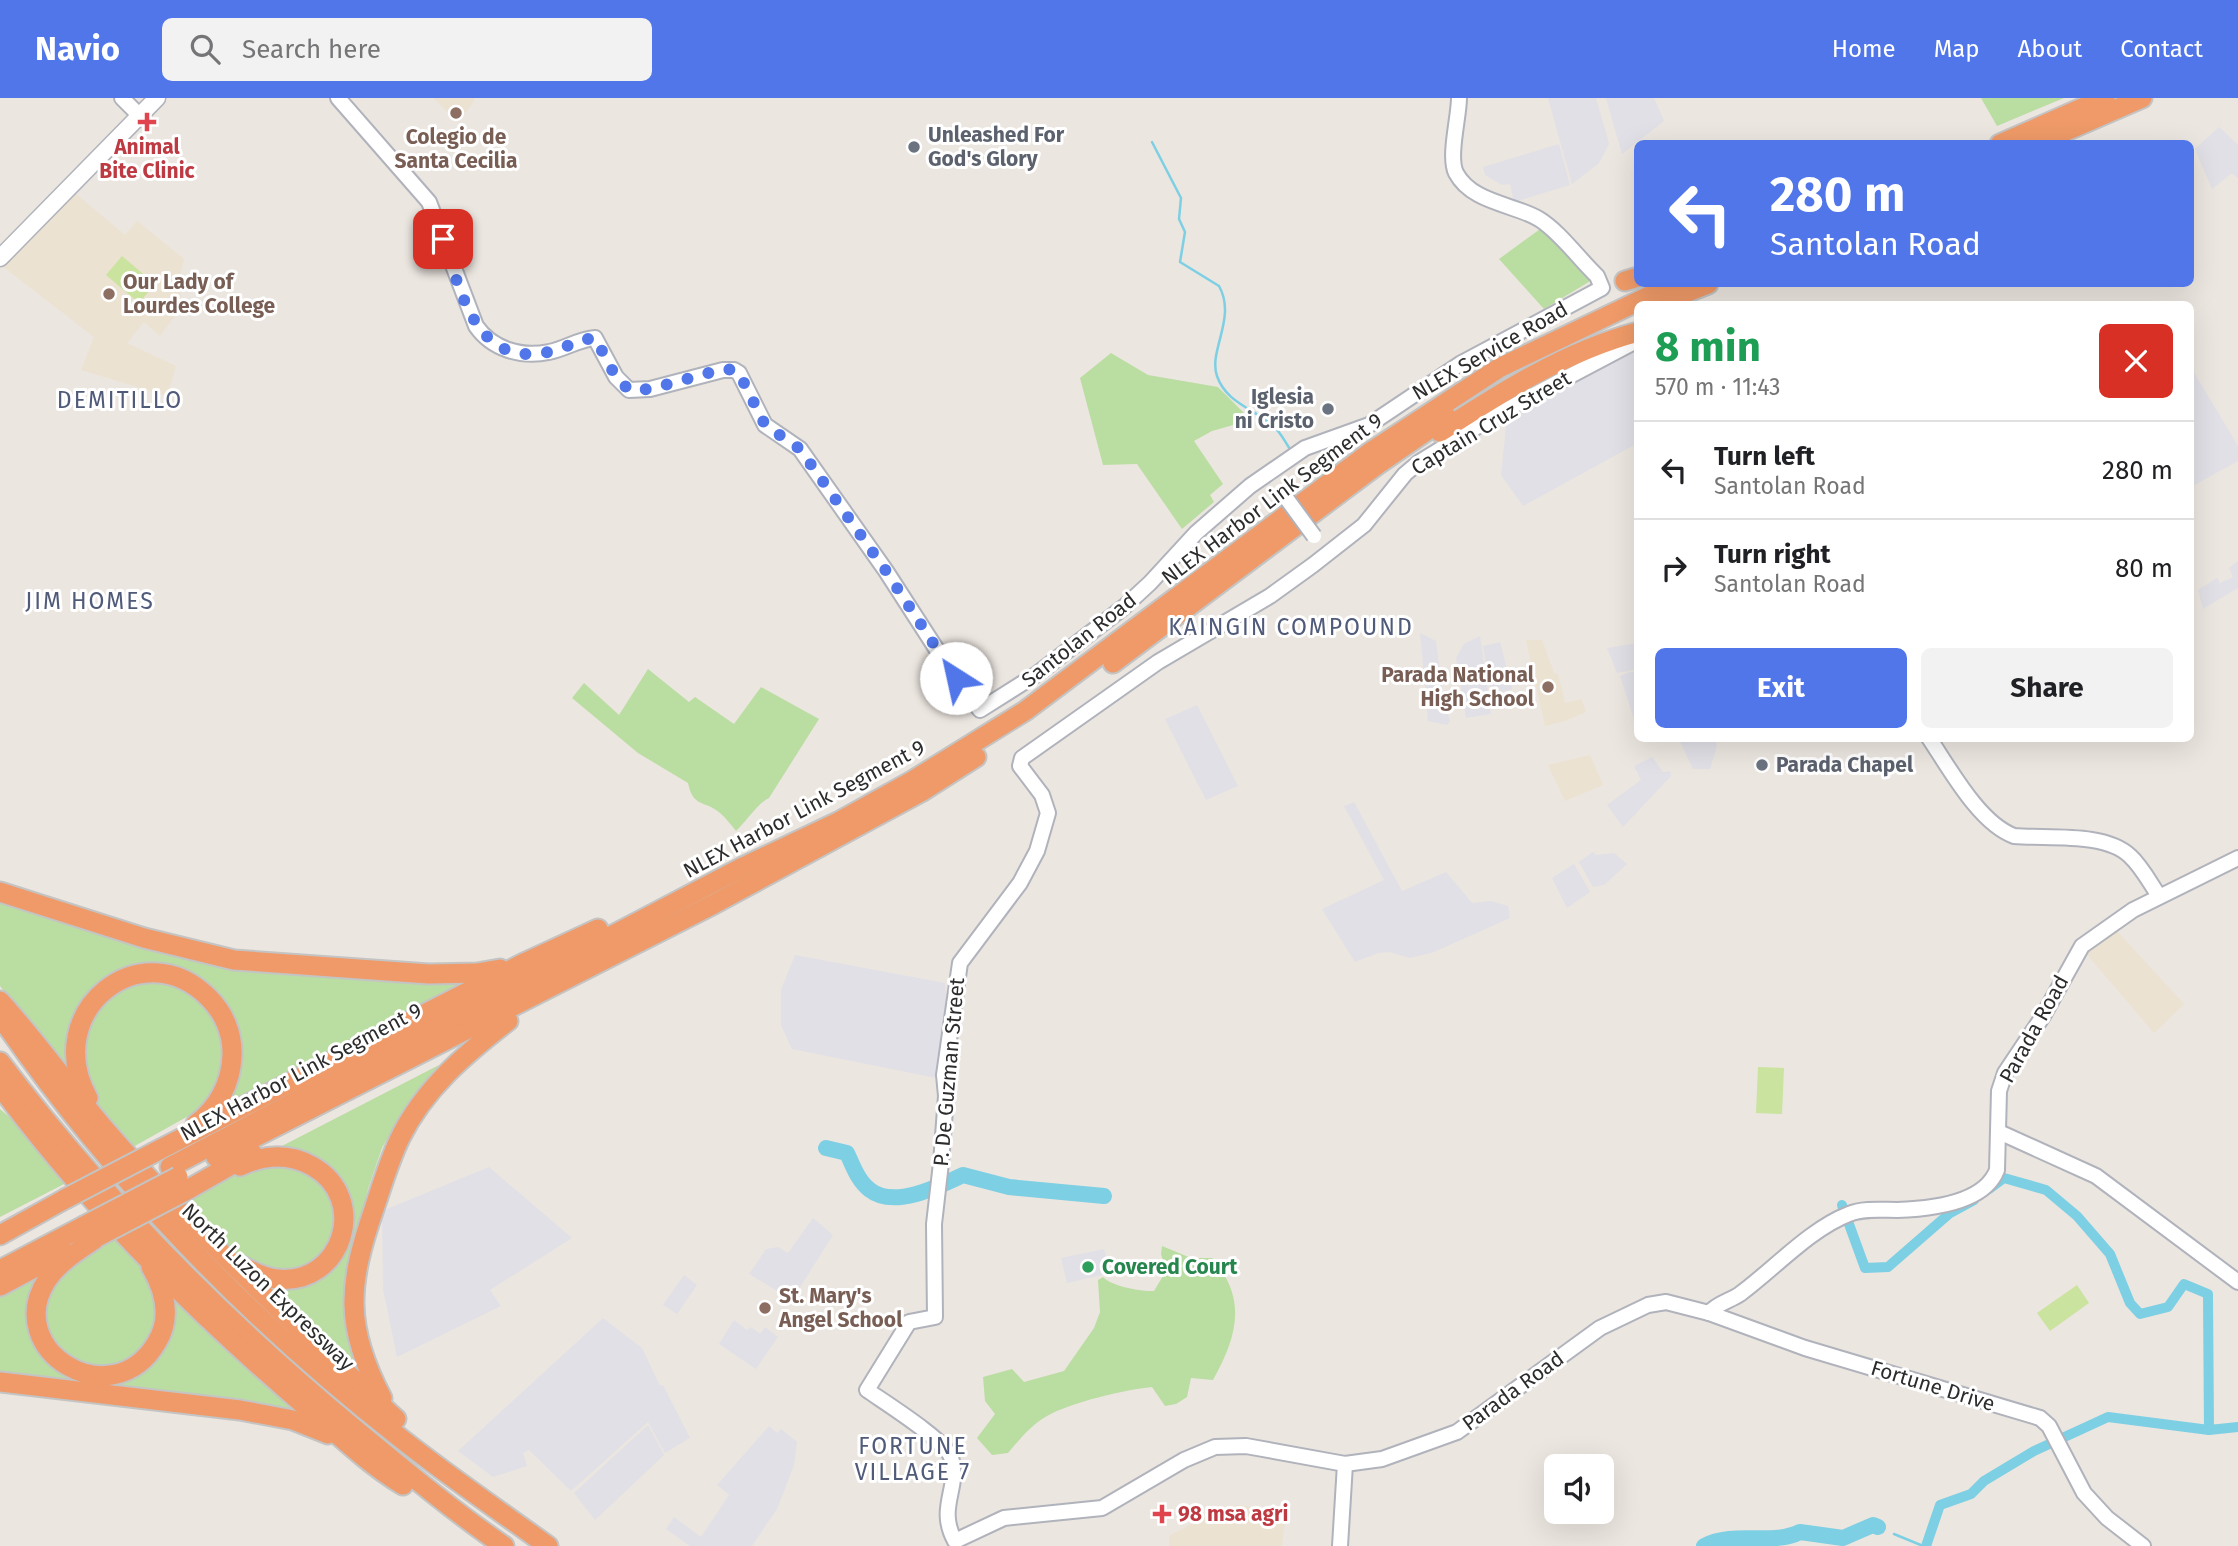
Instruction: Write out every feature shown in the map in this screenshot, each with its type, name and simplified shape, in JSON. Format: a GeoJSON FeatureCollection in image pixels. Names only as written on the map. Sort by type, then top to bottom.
{"type":"FeatureCollection","features":[{"type":"Feature","properties":{"kind":"highway"},"geometry":{"type":"LineString","coordinates":[[2009,140],[2105,98]]}},
{"type":"Feature","properties":{"kind":"highway"},"geometry":{"type":"LineString","coordinates":[[2045,140],[2142,98]]}},
{"type":"Feature","properties":{"kind":"highway","name":"NLEX Harbor Link Segment 9"},"geometry":{"type":"LineString","coordinates":[[1639,301],[1668,287]]}},
{"type":"Feature","properties":{"kind":"highway"},"geometry":{"type":"LineString","coordinates":[[1665,301],[1700,287]]}},
{"type":"Feature","properties":{"kind":"highway","name":"NLEX Harbor Link Segment 9"},"geometry":{"type":"LineString","coordinates":[[179,1178],[743,867],[849,816],[1025,711],[1369,453],[1499,368],[1634,303]]}},
{"type":"Feature","properties":{"kind":"highway","name":"NLEX Harbor Link Segment 9"},"geometry":{"type":"LineString","coordinates":[[179,1178],[714,904],[920,792],[1032,722],[1377,465],[1504,379],[1580,337],[1634,315]]}},
{"type":"Feature","properties":{"kind":"highway"},"geometry":{"type":"LineString","coordinates":[[1377,465],[1439,432],[1509,387],[1583,350],[1634,333]]}},
{"type":"Feature","properties":{"kind":"highway"},"geometry":{"type":"LineString","coordinates":[[0,1235],[522,964],[743,867]]}},
{"type":"Feature","properties":{"kind":"highway"},"geometry":{"type":"LineString","coordinates":[[0,891],[144,938],[234,960],[452,974],[477,973],[522,964]]}},
{"type":"Feature","properties":{"kind":"highway"},"geometry":{"type":"LineString","coordinates":[[0,1270],[88,1230],[179,1178],[249,1154],[662,941],[714,904]]}},
{"type":"Feature","properties":{"kind":"highway"},"geometry":{"type":"LineString","coordinates":[[107,1132],[78,1077],[74,1046],[84,1014],[107,988],[124,978],[149,973],[185,980],[203,992],[219,1009],[229,1029],[232,1062],[229,1080],[209,1112],[156,1152]]}},
{"type":"Feature","properties":{"kind":"highway"},"geometry":{"type":"LineString","coordinates":[[0,1001],[107,1132],[292,1322],[468,1489]]}},
{"type":"Feature","properties":{"kind":"highway","name":"North Luzon Expressway"},"geometry":{"type":"LineString","coordinates":[[0,1016],[50,1085],[128,1180],[203,1261],[323,1373],[397,1436],[548,1546]]}},
{"type":"Feature","properties":{"kind":"highway"},"geometry":{"type":"LineString","coordinates":[[413,1434],[382,1398],[357,1339],[353,1293],[359,1256],[389,1164],[411,1119],[453,1066],[508,1021]]}},
{"type":"Feature","properties":{"kind":"highway"},"geometry":{"type":"LineString","coordinates":[[0,1062],[106,1192],[184,1275],[309,1391],[450,1509],[504,1546]]}},
{"type":"Feature","properties":{"kind":"highway"},"geometry":{"type":"LineString","coordinates":[[0,1086],[92,1199],[280,1385],[397,1482],[450,1509]]}},
{"type":"Feature","properties":{"kind":"highway"},"geometry":{"type":"LineString","coordinates":[[0,1104],[35,1132]]}},
{"type":"Feature","properties":{"kind":"highway"},"geometry":{"type":"LineString","coordinates":[[0,1286],[88,1230],[179,1178],[261,1158],[292,1157],[322,1171],[341,1197],[345,1211],[344,1230],[339,1246],[327,1262],[311,1273],[295,1279],[276,1279],[258,1274],[224,1254]]}},
{"type":"Feature","properties":{"kind":"highway"},"geometry":{"type":"LineString","coordinates":[[0,1228],[23,1222]]}},
{"type":"Feature","properties":{"kind":"highway"},"geometry":{"type":"LineString","coordinates":[[88,1230],[58,1266],[41,1292],[37,1313],[40,1333],[51,1354],[70,1368],[85,1374],[103,1376],[136,1364],[156,1344],[162,1332],[166,1305],[162,1289],[136,1245]]}},
{"type":"Feature","properties":{"kind":"highway"},"geometry":{"type":"LineString","coordinates":[[0,1256],[88,1230]]}},
{"type":"Feature","properties":{"kind":"highway"},"geometry":{"type":"LineString","coordinates":[[0,1382],[271,1415],[313,1427],[354,1447]]}},
{"type":"Feature","properties":{"kind":"main road"},"geometry":{"type":"LineString","coordinates":[[0,258],[157,98]]}},
{"type":"Feature","properties":{"kind":"street"},"geometry":{"type":"LineString","coordinates":[[122,98],[140,116]]}},
{"type":"Feature","properties":{"kind":"street","name":"Santolan Road"},"geometry":{"type":"LineString","coordinates":[[338,98],[429,202],[476,326],[486,339],[514,352],[526,354],[549,352],[595,338],[616,377],[629,390],[650,389],[723,369],[739,373],[765,425],[800,449],[886,571],[948,667],[981,710],[1037,674],[1124,607],[1221,509],[1268,474]]}},
{"type":"Feature","properties":{"kind":"street","name":"NLEX Service Road"},"geometry":{"type":"LineString","coordinates":[[1268,474],[1319,441],[1369,425],[1470,358],[1602,288],[1597,276],[1541,220],[1483,196],[1465,183],[1456,172],[1453,159],[1459,98]]}},
{"type":"Feature","properties":{"kind":"street","name":"Captain Cruz Street"},"geometry":{"type":"LineString","coordinates":[[1328,552],[1363,525],[1405,474],[1418,463],[1496,415],[1634,342]]}},
{"type":"Feature","properties":{"kind":"street"},"geometry":{"type":"LineString","coordinates":[[1268,474],[1328,552]]}},
{"type":"Feature","properties":{"kind":"street","name":"P. De Guzman Street"},"geometry":{"type":"LineString","coordinates":[[955,1541],[946,1517],[953,1471],[947,1449],[867,1390],[909,1322],[934,1317],[934,1224],[946,1096],[944,1075],[956,1009],[957,971],[960,963],[1020,883],[1037,851],[1048,813],[1042,795],[1020,766],[1022,758],[1158,662],[1270,596],[1328,552]]}},
{"type":"Feature","properties":{"kind":"street"},"geometry":{"type":"LineString","coordinates":[[1932,742],[1977,804],[2003,831],[2014,836],[2110,844],[2128,854],[2137,863],[2159,896]]}},
{"type":"Feature","properties":{"kind":"street","name":"Parada Road"},"geometry":{"type":"LineString","coordinates":[[1709,1313],[1714,1307],[1737,1296],[1819,1230],[1846,1215],[1924,1208],[1955,1201],[1985,1187],[1997,1170],[1999,1091],[2005,1073],[2043,1016],[2082,946],[2118,919],[2238,858]]}},
{"type":"Feature","properties":{"kind":"street"},"geometry":{"type":"LineString","coordinates":[[1998,1132],[2096,1176],[2238,1282]]}},
{"type":"Feature","properties":{"kind":"street","name":"Parada Road"},"geometry":{"type":"LineString","coordinates":[[955,1541],[1004,1518],[1102,1508],[1184,1460],[1215,1447],[1246,1446],[1345,1464],[1382,1460],[1457,1432],[1600,1328],[1648,1305],[1666,1302]]}},
{"type":"Feature","properties":{"kind":"street","name":"Fortune Drive"},"geometry":{"type":"LineString","coordinates":[[1666,1302],[1709,1313],[1805,1348],[2040,1418],[2049,1426],[2084,1493],[2106,1518],[2143,1546]]}},
{"type":"Feature","properties":{"kind":"street"},"geometry":{"type":"LineString","coordinates":[[1340,1546],[1345,1464]]}},
{"type":"Feature","properties":{"kind":"shaded area","name":"Colegio de Santa Cecilia"},"geometry":{"type":"Polygon","coordinates":[[[434,98],[474,98],[457,122],[434,98]]]}},
{"type":"Feature","properties":{"kind":"shaded area"},"geometry":{"type":"Polygon","coordinates":[[[1548,98],[1596,98],[1609,144],[1599,163],[1572,184],[1548,98]]]}},
{"type":"Feature","properties":{"kind":"shaded area"},"geometry":{"type":"Polygon","coordinates":[[[1606,98],[1654,98],[1664,121],[1640,140],[1634,140],[1634,145],[1622,154],[1606,98]]]}},
{"type":"Feature","properties":{"kind":"shaded area"},"geometry":{"type":"Polygon","coordinates":[[[2219,127],[2238,145],[2238,178],[2232,173],[2212,189],[2195,149],[2219,127]]]}},
{"type":"Feature","properties":{"kind":"shaded area"},"geometry":{"type":"Polygon","coordinates":[[[1559,144],[1570,185],[1514,202],[1510,184],[1502,185],[1485,175],[1483,167],[1559,144]]]}},
{"type":"Feature","properties":{"kind":"shaded area","name":"Our Lady of Lourdes College"},"geometry":{"type":"Polygon","coordinates":[[[76,194],[125,235],[137,221],[184,259],[179,281],[182,306],[160,336],[144,322],[127,343],[176,366],[167,396],[81,370],[94,337],[1,265],[76,194]]]}},
{"type":"Feature","properties":{"kind":"shaded area"},"geometry":{"type":"Polygon","coordinates":[[[1634,349],[1634,445],[1523,506],[1501,475],[1507,418],[1634,349]]]}},
{"type":"Feature","properties":{"kind":"shaded area"},"geometry":{"type":"Polygon","coordinates":[[[2194,373],[2238,446],[2238,461],[2194,485],[2194,373]]]}},
{"type":"Feature","properties":{"kind":"shaded area"},"geometry":{"type":"Polygon","coordinates":[[[2238,561],[2238,588],[2203,609],[2198,590],[2217,578],[2220,583],[2233,577],[2229,568],[2238,561]]]}},
{"type":"Feature","properties":{"kind":"shaded area"},"geometry":{"type":"Polygon","coordinates":[[[1420,633],[1436,641],[1444,702],[1450,721],[1447,725],[1428,721],[1420,633]]]}},
{"type":"Feature","properties":{"kind":"shaded area"},"geometry":{"type":"Polygon","coordinates":[[[1480,636],[1491,714],[1466,718],[1456,658],[1464,644],[1480,636]]]}},
{"type":"Feature","properties":{"kind":"shaded area","name":"Parada National High School"},"geometry":{"type":"Polygon","coordinates":[[[1526,640],[1542,640],[1554,673],[1558,674],[1565,703],[1581,699],[1586,712],[1545,726],[1526,640]]]}},
{"type":"Feature","properties":{"kind":"shaded area"},"geometry":{"type":"Polygon","coordinates":[[[1500,642],[1512,689],[1492,695],[1483,646],[1500,642]]]}},
{"type":"Feature","properties":{"kind":"shaded area"},"geometry":{"type":"Polygon","coordinates":[[[1634,644],[1634,670],[1617,673],[1607,648],[1634,644]]]}},
{"type":"Feature","properties":{"kind":"shaded area"},"geometry":{"type":"Polygon","coordinates":[[[1634,672],[1634,719],[1620,676],[1634,672]]]}},
{"type":"Feature","properties":{"kind":"shaded area"},"geometry":{"type":"Polygon","coordinates":[[[1197,705],[1238,786],[1206,800],[1165,719],[1197,705]]]}},
{"type":"Feature","properties":{"kind":"shaded area"},"geometry":{"type":"Polygon","coordinates":[[[1680,742],[1715,742],[1717,746],[1710,769],[1693,769],[1680,742]]]}},
{"type":"Feature","properties":{"kind":"shaded area","name":"Parada National High School"},"geometry":{"type":"Polygon","coordinates":[[[1590,755],[1603,785],[1565,801],[1548,765],[1590,755]]]}},
{"type":"Feature","properties":{"kind":"shaded area"},"geometry":{"type":"Polygon","coordinates":[[[1652,757],[1663,772],[1670,771],[1671,776],[1623,827],[1607,805],[1641,780],[1634,766],[1652,757]]]}},
{"type":"Feature","properties":{"kind":"shaded area"},"geometry":{"type":"Polygon","coordinates":[[[1354,802],[1402,891],[1446,872],[1472,903],[1491,901],[1508,906],[1510,918],[1434,952],[1410,958],[1389,952],[1378,953],[1355,962],[1322,909],[1384,880],[1344,806],[1354,802]]]}},
{"type":"Feature","properties":{"kind":"shaded area"},"geometry":{"type":"Polygon","coordinates":[[[1593,852],[1596,855],[1614,853],[1627,864],[1604,885],[1593,887],[1579,862],[1593,852]]]}},
{"type":"Feature","properties":{"kind":"shaded area"},"geometry":{"type":"Polygon","coordinates":[[[1574,864],[1590,892],[1567,908],[1552,878],[1574,864]]]}},
{"type":"Feature","properties":{"kind":"shaded area"},"geometry":{"type":"Polygon","coordinates":[[[2114,928],[2184,1004],[2154,1033],[2085,952],[2114,928]]]}},
{"type":"Feature","properties":{"kind":"shaded area"},"geometry":{"type":"Polygon","coordinates":[[[795,955],[945,983],[949,1030],[941,1079],[792,1049],[781,1025],[781,990],[795,955]]]}},
{"type":"Feature","properties":{"kind":"shaded area"},"geometry":{"type":"Polygon","coordinates":[[[489,1167],[572,1238],[490,1290],[501,1306],[397,1357],[383,1289],[382,1211],[489,1167]]]}},
{"type":"Feature","properties":{"kind":"shaded area"},"geometry":{"type":"Polygon","coordinates":[[[813,1218],[833,1235],[792,1300],[749,1274],[766,1249],[778,1247],[788,1253],[813,1218]]]}},
{"type":"Feature","properties":{"kind":"shaded area"},"geometry":{"type":"Polygon","coordinates":[[[1104,1249],[1111,1273],[1067,1283],[1061,1258],[1104,1249]]]}},
{"type":"Feature","properties":{"kind":"shaded area"},"geometry":{"type":"Polygon","coordinates":[[[684,1275],[697,1285],[677,1314],[663,1305],[684,1275]]]}},
{"type":"Feature","properties":{"kind":"shaded area"},"geometry":{"type":"Polygon","coordinates":[[[603,1318],[642,1348],[690,1438],[665,1453],[648,1422],[571,1491],[529,1450],[523,1453],[527,1466],[493,1477],[458,1451],[603,1318]]]}},
{"type":"Feature","properties":{"kind":"shaded area"},"geometry":{"type":"Polygon","coordinates":[[[734,1320],[747,1330],[751,1327],[760,1334],[765,1327],[778,1337],[756,1369],[719,1344],[734,1320]]]}},
{"type":"Feature","properties":{"kind":"shaded area"},"geometry":{"type":"Polygon","coordinates":[[[648,1425],[664,1455],[595,1520],[574,1493],[648,1425]]]}},
{"type":"Feature","properties":{"kind":"shaded area"},"geometry":{"type":"Polygon","coordinates":[[[769,1426],[777,1433],[781,1429],[797,1442],[794,1465],[777,1509],[752,1546],[690,1546],[666,1529],[674,1517],[701,1537],[729,1495],[717,1485],[769,1426]]]}},
{"type":"Feature","properties":{"kind":"shaded area"},"geometry":{"type":"Polygon","coordinates":[[[1238,1505],[1286,1512],[1282,1546],[1169,1546],[1169,1536],[1217,1510],[1238,1505]]]}},
{"type":"Feature","properties":{"kind":"green space"},"geometry":{"type":"Polygon","coordinates":[[[1981,98],[2064,98],[1997,126],[1981,98]]]}},
{"type":"Feature","properties":{"kind":"green space"},"geometry":{"type":"Polygon","coordinates":[[[1543,227],[1592,280],[1544,309],[1499,259],[1543,227]]]}},
{"type":"Feature","properties":{"kind":"green space"},"geometry":{"type":"Polygon","coordinates":[[[122,256],[155,284],[139,303],[106,275],[122,256]]]}},
{"type":"Feature","properties":{"kind":"green space"},"geometry":{"type":"Polygon","coordinates":[[[1111,353],[1148,375],[1218,387],[1251,420],[1212,431],[1194,441],[1223,484],[1210,495],[1214,502],[1182,529],[1137,464],[1103,465],[1080,378],[1111,353]]]}},
{"type":"Feature","properties":{"kind":"green space"},"geometry":{"type":"Polygon","coordinates":[[[648,669],[689,702],[695,697],[734,724],[761,687],[819,719],[769,798],[736,831],[715,809],[696,800],[688,783],[638,753],[572,698],[584,683],[619,715],[648,669]]]}},
{"type":"Feature","properties":{"kind":"green space"},"geometry":{"type":"Polygon","coordinates":[[[0,896],[143,942],[484,976],[214,1112],[237,1037],[176,971],[90,996],[77,1087],[0,986],[0,896]]]}},
{"type":"Feature","properties":{"kind":"green space"},"geometry":{"type":"Polygon","coordinates":[[[165,980],[206,1000],[226,1041],[219,1086],[199,1110],[133,1147],[95,1100],[81,1064],[88,1019],[120,987],[165,980]]]}},
{"type":"Feature","properties":{"kind":"green space"},"geometry":{"type":"Polygon","coordinates":[[[439,1065],[407,1104],[382,1148],[368,1189],[357,1239],[362,1380],[251,1274],[297,1281],[343,1243],[321,1161],[304,1151],[280,1147],[439,1065]]]}},
{"type":"Feature","properties":{"kind":"green space"},"geometry":{"type":"Polygon","coordinates":[[[1758,1067],[1784,1068],[1782,1114],[1756,1113],[1758,1067]]]}},
{"type":"Feature","properties":{"kind":"green space"},"geometry":{"type":"Polygon","coordinates":[[[0,1109],[28,1133],[68,1182],[0,1217],[0,1109]]]}},
{"type":"Feature","properties":{"kind":"green space"},"geometry":{"type":"Polygon","coordinates":[[[279,1160],[322,1179],[334,1205],[333,1228],[328,1243],[320,1255],[308,1264],[294,1269],[262,1267],[237,1255],[188,1200],[253,1166],[279,1160]]]}},
{"type":"Feature","properties":{"kind":"green space"},"geometry":{"type":"Polygon","coordinates":[[[118,1238],[145,1269],[156,1291],[156,1329],[125,1364],[87,1370],[50,1345],[42,1302],[71,1263],[118,1238]]]}},
{"type":"Feature","properties":{"kind":"green space"},"geometry":{"type":"Polygon","coordinates":[[[1162,1246],[1191,1258],[1212,1258],[1231,1288],[1235,1318],[1233,1333],[1213,1380],[1191,1378],[1187,1397],[1176,1404],[1165,1406],[1152,1387],[1084,1401],[1047,1416],[1026,1433],[1008,1453],[992,1455],[977,1438],[995,1414],[985,1401],[983,1377],[1012,1369],[1024,1382],[1064,1371],[1094,1328],[1100,1312],[1098,1280],[1103,1277],[1127,1288],[1154,1291],[1166,1271],[1161,1254],[1162,1246]]]}},
{"type":"Feature","properties":{"kind":"green space"},"geometry":{"type":"Polygon","coordinates":[[[64,1255],[33,1313],[77,1376],[150,1356],[164,1288],[318,1421],[0,1378],[0,1291],[64,1255]]]}},
{"type":"Feature","properties":{"kind":"green space"},"geometry":{"type":"Polygon","coordinates":[[[2077,1285],[2089,1303],[2050,1331],[2037,1313],[2077,1285]]]}},
{"type":"Feature","properties":{"kind":"waterway"},"geometry":{"type":"LineString","coordinates":[[1152,142],[1181,198],[1179,219],[1185,232],[1180,262],[1219,286],[1224,298],[1224,322],[1215,366],[1221,385],[1234,399],[1276,429],[1292,452]]}},
{"type":"Feature","properties":{"kind":"waterway"},"geometry":{"type":"LineString","coordinates":[[826,1148],[847,1153],[862,1182],[870,1190],[891,1197],[917,1194],[963,1175],[1009,1187],[1104,1196]]}},
{"type":"Feature","properties":{"kind":"waterway"},"geometry":{"type":"LineString","coordinates":[[1989,1189],[2004,1178],[2046,1190],[2077,1216],[2110,1254],[2130,1303],[2140,1314],[2168,1307],[2184,1284],[2208,1294],[2209,1430]]}},
{"type":"Feature","properties":{"kind":"waterway"},"geometry":{"type":"LineString","coordinates":[[1842,1205],[1865,1268],[1888,1267],[1950,1213],[1974,1200]]}},
{"type":"Feature","properties":{"kind":"waterway"},"geometry":{"type":"LineString","coordinates":[[1926,1546],[1940,1505],[1971,1494],[1984,1481],[2034,1451],[2108,1417],[2209,1430],[2238,1427]]}},
{"type":"Feature","properties":{"kind":"waterway"},"geometry":{"type":"LineString","coordinates":[[1704,1546],[1728,1539],[1778,1538],[1800,1532],[1843,1538],[1873,1525],[1878,1527]]}},
{"type":"Feature","properties":{"kind":"waterway"},"geometry":{"type":"LineString","coordinates":[[1894,1534],[1923,1546]]}},
{"type":"Feature","properties":{"kind":"place","name":"Colegio de Santa Cecilia"},"geometry":{"type":"Point","coordinates":[456,113]}},
{"type":"Feature","properties":{"kind":"place","name":"Animal Bite Clinic"},"geometry":{"type":"Point","coordinates":[147,122]}},
{"type":"Feature","properties":{"kind":"place","name":"Unleashed For God's Glory"},"geometry":{"type":"Point","coordinates":[914,147]}},
{"type":"Feature","properties":{"kind":"place","name":"Our Lady of Lourdes College"},"geometry":{"type":"Point","coordinates":[109,294]}},
{"type":"Feature","properties":{"kind":"place","name":"Iglesia ni Cristo"},"geometry":{"type":"Point","coordinates":[1328,409]}},
{"type":"Feature","properties":{"kind":"place","name":"Parada National High School"},"geometry":{"type":"Point","coordinates":[1548,687]}},
{"type":"Feature","properties":{"kind":"place","name":"Parada Chapel"},"geometry":{"type":"Point","coordinates":[1762,765]}},
{"type":"Feature","properties":{"kind":"place","name":"Covered Court"},"geometry":{"type":"Point","coordinates":[1088,1267]}},
{"type":"Feature","properties":{"kind":"place","name":"St. Mary's Angel School"},"geometry":{"type":"Point","coordinates":[765,1308]}},
{"type":"Feature","properties":{"kind":"place","name":"98 msa agri"},"geometry":{"type":"Point","coordinates":[1162,1514]}},
{"type":"Feature","properties":{"kind":"district","name":"DEMITILLO"},"geometry":{"type":"Point","coordinates":[120,400]}},
{"type":"Feature","properties":{"kind":"district","name":"JIM HOMES"},"geometry":{"type":"Point","coordinates":[90,601]}},
{"type":"Feature","properties":{"kind":"district","name":"KAINGIN COMPOUND"},"geometry":{"type":"Point","coordinates":[1291,627]}},
{"type":"Feature","properties":{"kind":"district","name":"FORTUNE VILLAGE 7"},"geometry":{"type":"Point","coordinates":[913,1459]}},
{"type":"Feature","properties":{"kind":"route"},"geometry":{"type":"LineString","coordinates":[[443,239],[476,326],[486,339],[506,349],[526,354],[549,352],[595,338],[616,377],[629,390],[650,389],[723,369],[739,373],[765,425],[800,449],[886,571],[956,678]]}}]}
